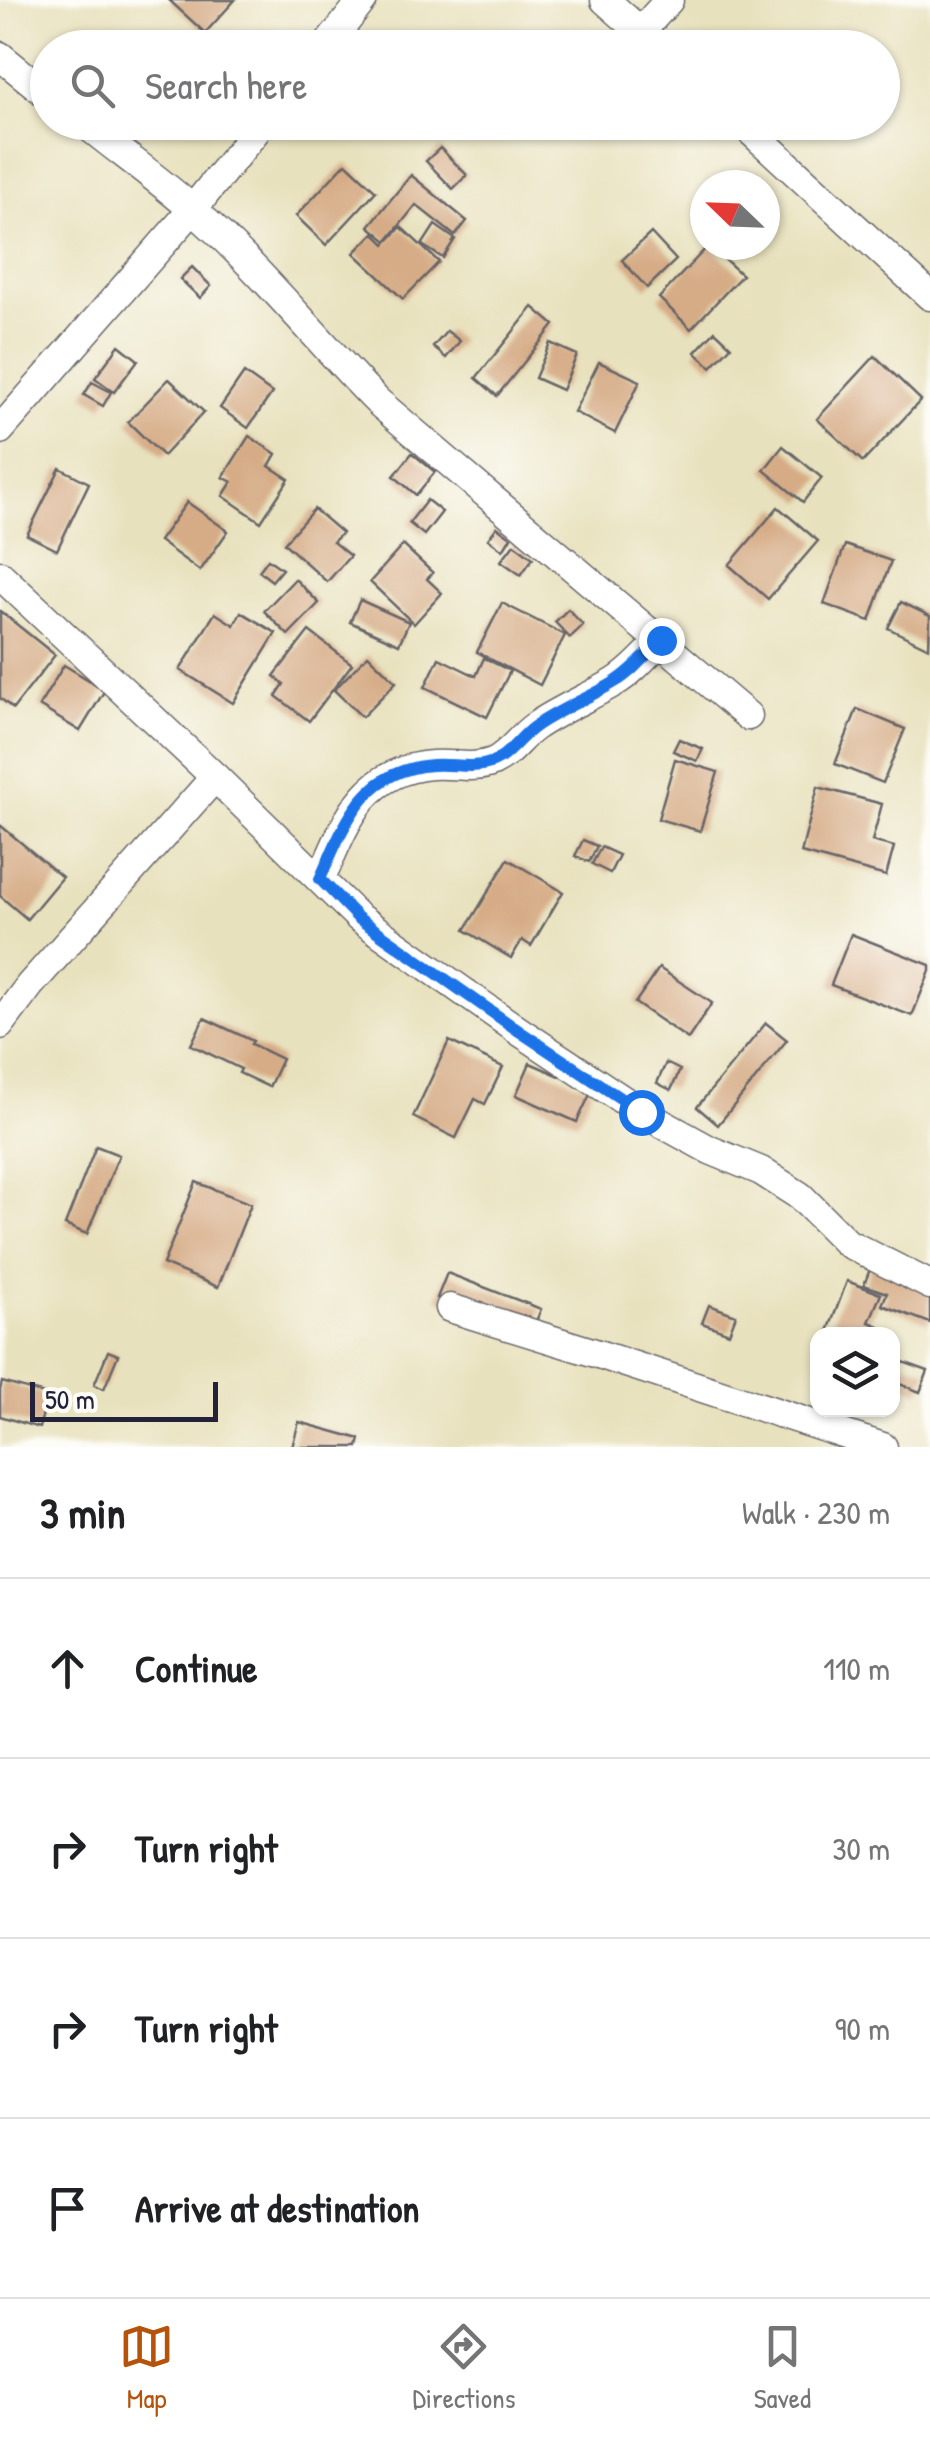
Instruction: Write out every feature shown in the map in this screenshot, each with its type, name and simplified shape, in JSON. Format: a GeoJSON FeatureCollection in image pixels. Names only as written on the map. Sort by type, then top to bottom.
{"type":"FeatureCollection","features":[{"type":"Feature","properties":{"kind":"street"},"geometry":{"type":"LineString","coordinates":[[339,30],[364,0]]}},
{"type":"Feature","properties":{"kind":"street"},"geometry":{"type":"LineString","coordinates":[[605,0],[640,30]]}},
{"type":"Feature","properties":{"kind":"street"},"geometry":{"type":"LineString","coordinates":[[654,30],[669,0]]}},
{"type":"Feature","properties":{"kind":"street"},"geometry":{"type":"LineString","coordinates":[[0,56],[30,80]]}},
{"type":"Feature","properties":{"kind":"street"},"geometry":{"type":"LineString","coordinates":[[105,140],[192,209],[261,276],[378,402],[748,716]]}},
{"type":"Feature","properties":{"kind":"street"},"geometry":{"type":"LineString","coordinates":[[0,430],[248,140]]}},
{"type":"Feature","properties":{"kind":"street"},"geometry":{"type":"LineString","coordinates":[[761,140],[930,296]]}},
{"type":"Feature","properties":{"kind":"street"},"geometry":{"type":"LineString","coordinates":[[0,575],[358,918],[626,1102],[710,1150],[761,1172],[800,1196],[847,1243],[930,1285]]}},
{"type":"Feature","properties":{"kind":"street"},"geometry":{"type":"LineString","coordinates":[[320,879],[342,830],[362,799],[382,779],[431,764],[478,766],[498,760],[530,730],[562,708],[618,680],[661,640]]}},
{"type":"Feature","properties":{"kind":"street"},"geometry":{"type":"LineString","coordinates":[[0,1024],[30,985],[215,778]]}},
{"type":"Feature","properties":{"kind":"street"},"geometry":{"type":"LineString","coordinates":[[450,1308],[883,1447]]}},
{"type":"Feature","properties":{"kind":"building"},"geometry":{"type":"Polygon","coordinates":[[[169,0],[235,0],[208,30],[202,30],[169,0]]]}},
{"type":"Feature","properties":{"kind":"building"},"geometry":{"type":"Polygon","coordinates":[[[440,148],[467,175],[453,189],[426,161],[440,148]]]}},
{"type":"Feature","properties":{"kind":"building"},"geometry":{"type":"Polygon","coordinates":[[[346,163],[376,191],[326,245],[296,216],[346,163]]]}},
{"type":"Feature","properties":{"kind":"building"},"geometry":{"type":"Polygon","coordinates":[[[411,175],[467,221],[455,236],[416,205],[387,241],[369,226],[411,175]]]}},
{"type":"Feature","properties":{"kind":"building"},"geometry":{"type":"Polygon","coordinates":[[[435,225],[455,239],[443,258],[422,245],[435,225]]]}},
{"type":"Feature","properties":{"kind":"building"},"geometry":{"type":"Polygon","coordinates":[[[401,227],[439,262],[403,299],[354,253],[374,233],[385,244],[401,227]]]}},
{"type":"Feature","properties":{"kind":"building"},"geometry":{"type":"Polygon","coordinates":[[[651,233],[676,260],[647,288],[622,260],[651,233]]]}},
{"type":"Feature","properties":{"kind":"building"},"geometry":{"type":"Polygon","coordinates":[[[695,260],[726,260],[742,275],[691,329],[659,298],[695,260]]]}},
{"type":"Feature","properties":{"kind":"building"},"geometry":{"type":"Polygon","coordinates":[[[192,267],[211,286],[200,298],[180,279],[192,267]]]}},
{"type":"Feature","properties":{"kind":"building"},"geometry":{"type":"Polygon","coordinates":[[[533,307],[554,325],[497,396],[476,378],[533,307]]]}},
{"type":"Feature","properties":{"kind":"building"},"geometry":{"type":"Polygon","coordinates":[[[447,331],[460,341],[446,358],[433,347],[447,331]]]}},
{"type":"Feature","properties":{"kind":"building"},"geometry":{"type":"Polygon","coordinates":[[[715,331],[731,346],[711,367],[695,352],[715,331]]]}},
{"type":"Feature","properties":{"kind":"building"},"geometry":{"type":"Polygon","coordinates":[[[550,343],[577,355],[562,390],[535,378],[550,343]]]}},
{"type":"Feature","properties":{"kind":"building"},"geometry":{"type":"Polygon","coordinates":[[[119,345],[138,360],[114,392],[95,378],[119,345]]]}},
{"type":"Feature","properties":{"kind":"building"},"geometry":{"type":"Polygon","coordinates":[[[875,356],[921,400],[863,462],[817,419],[875,356]]]}},
{"type":"Feature","properties":{"kind":"building"},"geometry":{"type":"Polygon","coordinates":[[[599,362],[640,381],[615,433],[574,412],[599,362]]]}},
{"type":"Feature","properties":{"kind":"building"},"geometry":{"type":"Polygon","coordinates":[[[244,373],[272,393],[248,428],[220,408],[244,373]]]}},
{"type":"Feature","properties":{"kind":"building"},"geometry":{"type":"Polygon","coordinates":[[[169,379],[204,412],[163,456],[128,422],[169,379]]]}},
{"type":"Feature","properties":{"kind":"building"},"geometry":{"type":"Polygon","coordinates":[[[92,382],[111,392],[103,406],[84,395],[92,382]]]}},
{"type":"Feature","properties":{"kind":"building"},"geometry":{"type":"Polygon","coordinates":[[[249,436],[276,454],[269,466],[289,479],[261,522],[223,496],[232,482],[223,477],[249,436]]]}},
{"type":"Feature","properties":{"kind":"building"},"geometry":{"type":"Polygon","coordinates":[[[783,446],[822,478],[803,502],[764,470],[783,446]]]}},
{"type":"Feature","properties":{"kind":"building"},"geometry":{"type":"Polygon","coordinates":[[[412,453],[435,472],[416,495],[394,476],[412,453]]]}},
{"type":"Feature","properties":{"kind":"building"},"geometry":{"type":"Polygon","coordinates":[[[60,468],[89,483],[57,550],[27,535],[60,468]]]}},
{"type":"Feature","properties":{"kind":"building"},"geometry":{"type":"Polygon","coordinates":[[[427,500],[442,512],[424,535],[409,523],[427,500]]]}},
{"type":"Feature","properties":{"kind":"building"},"geometry":{"type":"Polygon","coordinates":[[[187,502],[228,531],[200,571],[159,541],[187,502]]]}},
{"type":"Feature","properties":{"kind":"building"},"geometry":{"type":"Polygon","coordinates":[[[778,507],[818,541],[768,599],[729,565],[778,507]]]}},
{"type":"Feature","properties":{"kind":"building"},"geometry":{"type":"Polygon","coordinates":[[[314,509],[342,533],[333,542],[350,556],[327,582],[284,543],[314,509]]]}},
{"type":"Feature","properties":{"kind":"building"},"geometry":{"type":"Polygon","coordinates":[[[497,527],[511,537],[503,550],[488,539],[497,527]]]}},
{"type":"Feature","properties":{"kind":"building"},"geometry":{"type":"Polygon","coordinates":[[[514,544],[533,558],[521,575],[501,561],[514,544]]]}},
{"type":"Feature","properties":{"kind":"building"},"geometry":{"type":"Polygon","coordinates":[[[403,545],[433,573],[427,579],[442,593],[414,624],[370,582],[403,545]]]}},
{"type":"Feature","properties":{"kind":"building"},"geometry":{"type":"Polygon","coordinates":[[[845,545],[891,561],[870,621],[824,604],[845,545]]]}},
{"type":"Feature","properties":{"kind":"building"},"geometry":{"type":"Polygon","coordinates":[[[268,559],[282,569],[272,581],[259,571],[268,559]]]}},
{"type":"Feature","properties":{"kind":"building"},"geometry":{"type":"Polygon","coordinates":[[[295,579],[319,603],[288,635],[264,611],[295,579]]]}},
{"type":"Feature","properties":{"kind":"building"},"geometry":{"type":"Polygon","coordinates":[[[360,600],[409,622],[399,644],[350,622],[360,600]]]}},
{"type":"Feature","properties":{"kind":"building"},"geometry":{"type":"Polygon","coordinates":[[[901,602],[930,616],[929,648],[888,628],[901,602]]]}},
{"type":"Feature","properties":{"kind":"building"},"geometry":{"type":"Polygon","coordinates":[[[502,603],[565,635],[540,685],[477,652],[502,603]]]}},
{"type":"Feature","properties":{"kind":"building"},"geometry":{"type":"Polygon","coordinates":[[[568,609],[583,625],[570,638],[555,622],[568,609]]]}},
{"type":"Feature","properties":{"kind":"building"},"geometry":{"type":"Polygon","coordinates":[[[0,611],[55,655],[13,709],[0,698],[0,611]]]}},
{"type":"Feature","properties":{"kind":"building"},"geometry":{"type":"Polygon","coordinates":[[[241,612],[276,633],[233,703],[180,670],[215,613],[234,625],[241,612]]]}},
{"type":"Feature","properties":{"kind":"building"},"geometry":{"type":"Polygon","coordinates":[[[309,631],[352,664],[309,721],[276,696],[284,684],[274,676],[309,631]]]}},
{"type":"Feature","properties":{"kind":"building"},"geometry":{"type":"Polygon","coordinates":[[[368,655],[396,682],[362,717],[334,690],[368,655]]]}},
{"type":"Feature","properties":{"kind":"building"},"geometry":{"type":"Polygon","coordinates":[[[439,658],[476,676],[484,658],[510,671],[487,717],[425,687],[439,658]]]}},
{"type":"Feature","properties":{"kind":"building"},"geometry":{"type":"Polygon","coordinates":[[[64,665],[105,690],[80,731],[39,706],[64,665]]]}},
{"type":"Feature","properties":{"kind":"building"},"geometry":{"type":"Polygon","coordinates":[[[857,709],[905,729],[883,783],[835,764],[857,709]]]}},
{"type":"Feature","properties":{"kind":"building"},"geometry":{"type":"Polygon","coordinates":[[[679,739],[703,749],[697,761],[673,751],[679,739]]]}},
{"type":"Feature","properties":{"kind":"building"},"geometry":{"type":"Polygon","coordinates":[[[675,759],[718,772],[700,831],[658,819],[675,759]]]}},
{"type":"Feature","properties":{"kind":"building"},"geometry":{"type":"Polygon","coordinates":[[[818,787],[882,804],[872,841],[894,847],[886,876],[801,853],[818,787]]]}},
{"type":"Feature","properties":{"kind":"building"},"geometry":{"type":"Polygon","coordinates":[[[0,825],[62,877],[27,919],[0,896],[0,825]]]}},
{"type":"Feature","properties":{"kind":"building"},"geometry":{"type":"Polygon","coordinates":[[[583,840],[597,846],[589,862],[575,856],[583,840]]]}},
{"type":"Feature","properties":{"kind":"building"},"geometry":{"type":"Polygon","coordinates":[[[601,847],[619,855],[610,873],[592,864],[601,847]]]}},
{"type":"Feature","properties":{"kind":"building"},"geometry":{"type":"Polygon","coordinates":[[[508,859],[563,892],[531,946],[522,940],[511,958],[465,930],[508,859]]]}},
{"type":"Feature","properties":{"kind":"building"},"geometry":{"type":"Polygon","coordinates":[[[851,934],[930,965],[912,1016],[831,985],[851,934]]]}},
{"type":"Feature","properties":{"kind":"building"},"geometry":{"type":"Polygon","coordinates":[[[659,968],[712,1003],[688,1039],[635,1003],[659,968]]]}},
{"type":"Feature","properties":{"kind":"building"},"geometry":{"type":"Polygon","coordinates":[[[204,1018],[282,1059],[269,1087],[191,1045],[204,1018]]]}},
{"type":"Feature","properties":{"kind":"building"},"geometry":{"type":"Polygon","coordinates":[[[766,1023],[787,1040],[718,1125],[697,1107],[766,1023]]]}},
{"type":"Feature","properties":{"kind":"building"},"geometry":{"type":"Polygon","coordinates":[[[449,1041],[503,1067],[485,1104],[475,1099],[456,1138],[413,1117],[449,1041]]]}},
{"type":"Feature","properties":{"kind":"building"},"geometry":{"type":"Polygon","coordinates":[[[530,1063],[592,1090],[577,1122],[516,1095],[530,1063]]]}},
{"type":"Feature","properties":{"kind":"building"},"geometry":{"type":"Polygon","coordinates":[[[666,1063],[680,1070],[671,1090],[657,1083],[666,1063]]]}},
{"type":"Feature","properties":{"kind":"building"},"geometry":{"type":"Polygon","coordinates":[[[96,1146],[119,1155],[87,1234],[65,1225],[96,1146]]]}},
{"type":"Feature","properties":{"kind":"building"},"geometry":{"type":"Polygon","coordinates":[[[196,1182],[251,1204],[218,1287],[163,1264],[196,1182]]]}},
{"type":"Feature","properties":{"kind":"building"},"geometry":{"type":"Polygon","coordinates":[[[873,1261],[930,1283],[930,1323],[882,1305],[887,1293],[864,1285],[873,1261]]]}},
{"type":"Feature","properties":{"kind":"building"},"geometry":{"type":"Polygon","coordinates":[[[447,1273],[541,1309],[531,1334],[437,1298],[447,1273]]]}},
{"type":"Feature","properties":{"kind":"building"},"geometry":{"type":"Polygon","coordinates":[[[847,1281],[881,1294],[869,1322],[879,1327],[830,1327],[847,1281]]]}},
{"type":"Feature","properties":{"kind":"building"},"geometry":{"type":"Polygon","coordinates":[[[709,1305],[736,1315],[729,1333],[702,1323],[709,1305]]]}},
{"type":"Feature","properties":{"kind":"building"},"geometry":{"type":"Polygon","coordinates":[[[108,1351],[118,1355],[104,1389],[94,1385],[108,1351]]]}},
{"type":"Feature","properties":{"kind":"building"},"geometry":{"type":"Polygon","coordinates":[[[900,1361],[928,1371],[920,1392],[900,1384],[900,1361]]]}},
{"type":"Feature","properties":{"kind":"building"},"geometry":{"type":"Polygon","coordinates":[[[2,1382],[48,1395],[39,1428],[0,1416],[2,1382]]]}},
{"type":"Feature","properties":{"kind":"building"},"geometry":{"type":"Polygon","coordinates":[[[299,1422],[360,1439],[358,1447],[292,1447],[299,1422]]]}},
{"type":"Feature","properties":{"kind":"route"},"geometry":{"type":"LineString","coordinates":[[641,1112],[358,918],[320,879],[342,830],[362,799],[382,779],[431,764],[478,766],[498,760],[530,730],[562,708],[618,680],[661,640]]}}]}
